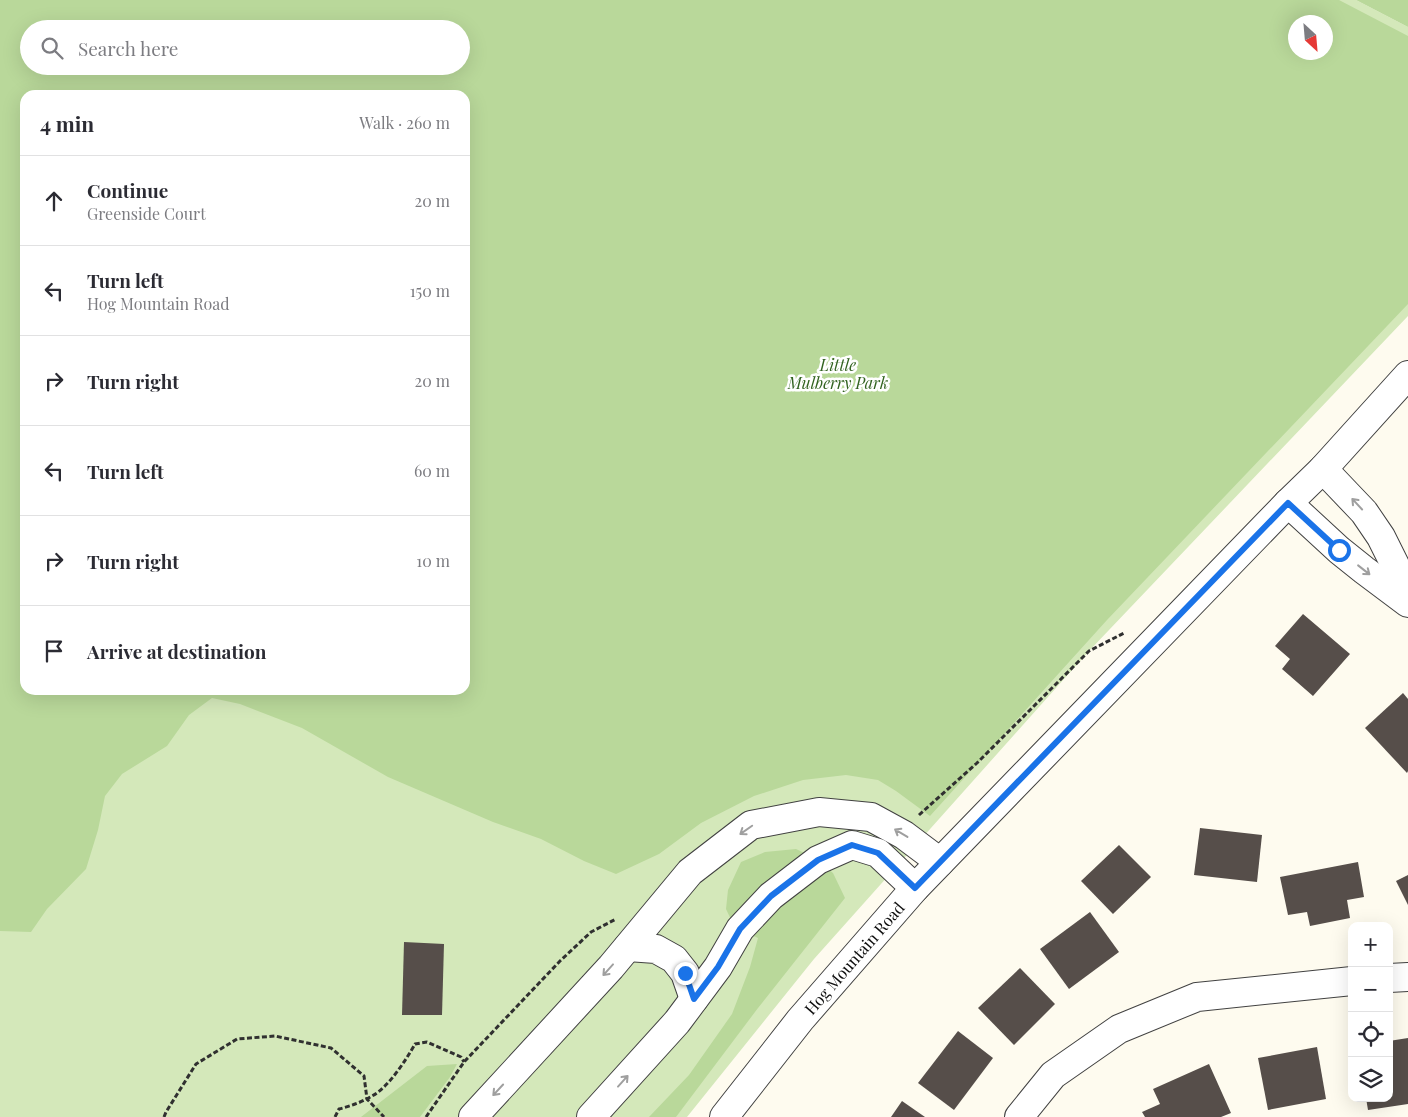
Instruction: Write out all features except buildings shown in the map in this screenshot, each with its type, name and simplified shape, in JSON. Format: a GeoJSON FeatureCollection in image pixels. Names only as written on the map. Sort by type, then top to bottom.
{"type":"FeatureCollection","features":[{"type":"Feature","properties":{"kind":"street","name":"Hog Mountain Road"},"geometry":{"type":"LineString","coordinates":[[724,1117],[800,1020],[915,888],[1323,469],[1408,374]]}},
{"type":"Feature","properties":{"kind":"street"},"geometry":{"type":"LineString","coordinates":[[1323,469],[1364,512],[1381,538],[1408,591]]}},
{"type":"Feature","properties":{"kind":"street"},"geometry":{"type":"LineString","coordinates":[[1288,503],[1345,555],[1408,603]]}},
{"type":"Feature","properties":{"kind":"street"},"geometry":{"type":"LineString","coordinates":[[473,1117],[611,967],[690,872],[751,825],[819,812],[871,817],[904,834],[940,862]]}},
{"type":"Feature","properties":{"kind":"street"},"geometry":{"type":"LineString","coordinates":[[591,1117],[677,1022],[718,967],[740,929],[771,896],[818,860],[852,845],[878,853],[915,888]]}},
{"type":"Feature","properties":{"kind":"street"},"geometry":{"type":"LineString","coordinates":[[628,947],[656,949],[674,959],[685,973],[694,999]]}},
{"type":"Feature","properties":{"kind":"street"},"geometry":{"type":"LineString","coordinates":[[1393,978],[1408,977]]}},
{"type":"Feature","properties":{"kind":"street"},"geometry":{"type":"LineString","coordinates":[[1019,1117],[1053,1076],[1119,1029],[1197,997],[1348,981]]}},
{"type":"Feature","properties":{"kind":"path"},"geometry":{"type":"LineString","coordinates":[[915,819],[977,762],[1089,651],[1128,630]]}},
{"type":"Feature","properties":{"kind":"path"},"geometry":{"type":"LineString","coordinates":[[426,1117],[464,1062],[560,961],[591,932],[617,918]]}},
{"type":"Feature","properties":{"kind":"path"},"geometry":{"type":"LineString","coordinates":[[164,1117],[196,1064],[237,1039],[275,1036],[331,1048],[364,1076],[367,1099],[384,1117]]}},
{"type":"Feature","properties":{"kind":"path"},"geometry":{"type":"LineString","coordinates":[[335,1117],[339,1109],[357,1104],[375,1095],[405,1063],[415,1044],[427,1042],[461,1058],[464,1062]]}},
{"type":"Feature","properties":{"kind":"green space","name":"Little Mulberry Park"},"geometry":{"type":"Polygon","coordinates":[[[0,0],[1356,0],[1408,27],[1408,316],[1089,651],[814,959],[687,1117],[0,1117],[0,0]]]}},
{"type":"Feature","properties":{"kind":"green space","name":"Little Mulberry Park"},"geometry":{"type":"Polygon","coordinates":[[[0,0],[1339,0],[1408,36],[1408,304],[1107,620],[930,816],[878,780],[846,775],[803,780],[754,796],[701,823],[659,854],[616,874],[584,861],[541,839],[493,822],[388,777],[302,728],[240,704],[212,698],[189,715],[167,746],[122,774],[105,796],[98,830],[86,869],[47,909],[31,932],[0,931],[0,0]]]}},
{"type":"Feature","properties":{"kind":"green space"},"geometry":{"type":"Polygon","coordinates":[[[1356,0],[1408,0],[1408,27],[1356,0]]]}},
{"type":"Feature","properties":{"kind":"green space"},"geometry":{"type":"Polygon","coordinates":[[[796,849],[813,857],[833,873],[845,898],[758,1008],[676,1117],[649,1117],[689,1075],[732,1014],[750,967],[758,938],[735,928],[726,909],[728,890],[741,862],[765,852],[796,849]]]}},
{"type":"Feature","properties":{"kind":"green space"},"geometry":{"type":"Polygon","coordinates":[[[457,1064],[450,1077],[420,1117],[361,1117],[427,1066],[457,1064]]]}},
{"type":"Feature","properties":{"kind":"route"},"geometry":{"type":"LineString","coordinates":[[685,973],[694,999],[718,967],[740,929],[771,896],[818,860],[852,845],[878,853],[915,888],[1288,503],[1339,550]]}}]}
